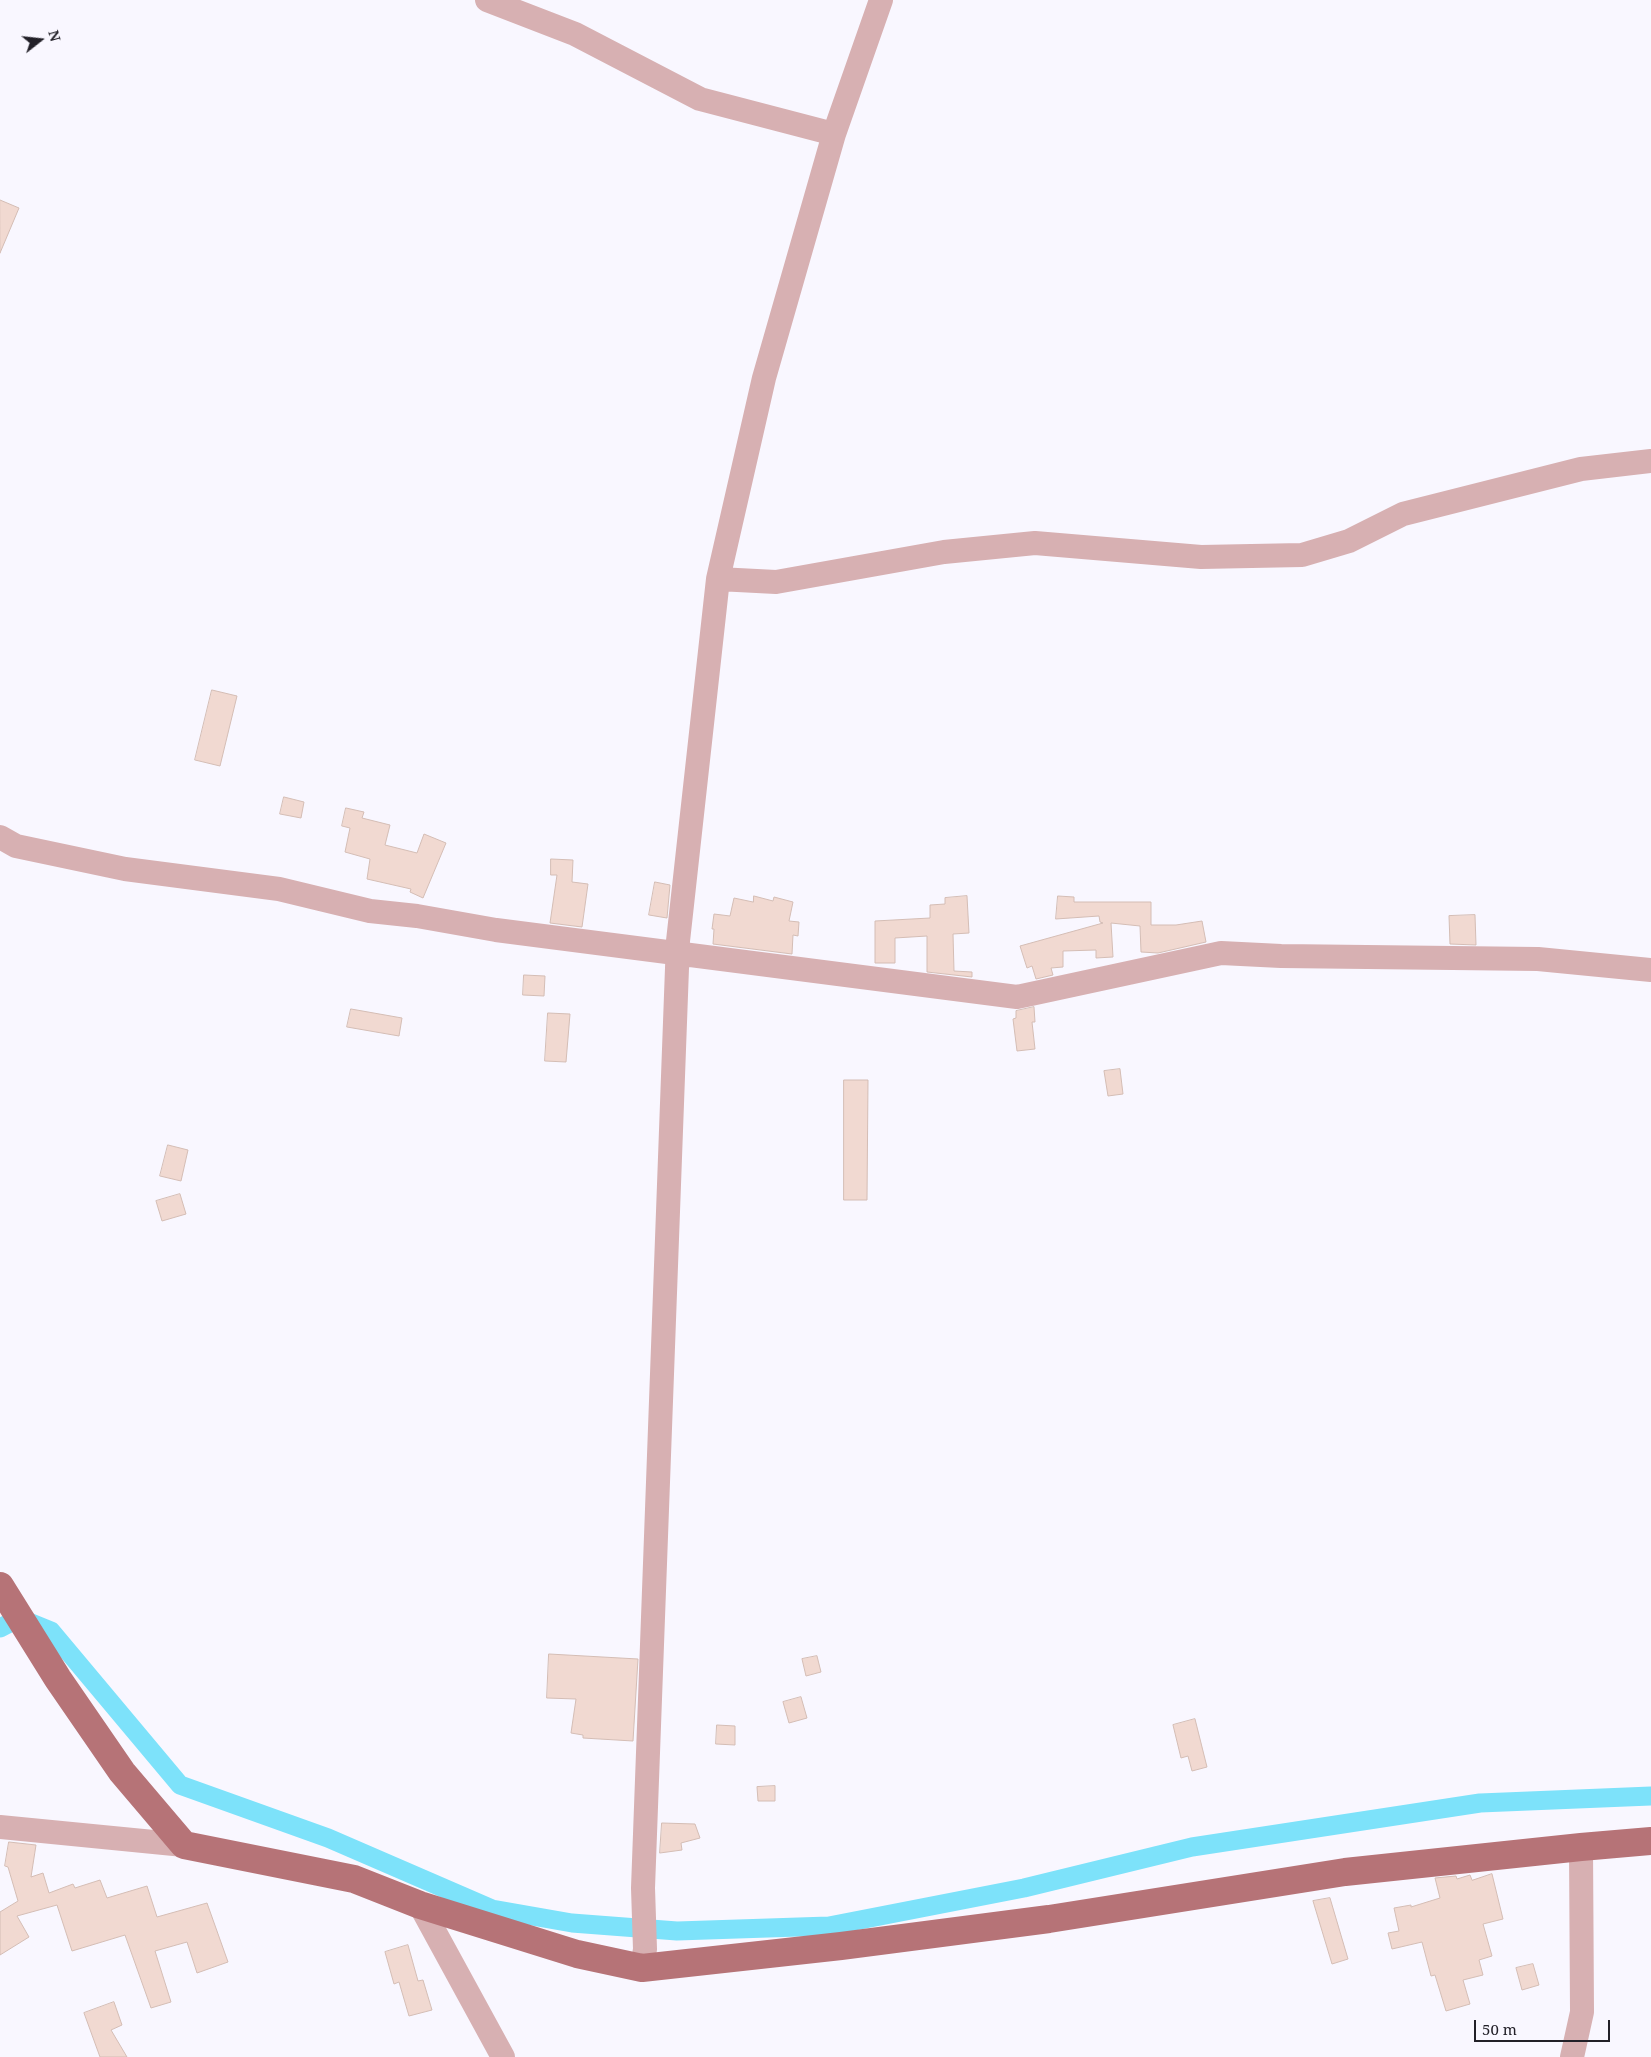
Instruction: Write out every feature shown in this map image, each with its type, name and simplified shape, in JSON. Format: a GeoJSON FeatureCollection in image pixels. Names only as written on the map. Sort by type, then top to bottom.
{"type":"FeatureCollection","features":[{"type":"Feature","properties":{"kind":"main road"},"geometry":{"type":"LineString","coordinates":[[0,1586],[58,1679],[122,1772],[184,1844],[354,1880],[420,1905],[577,1954],[643,1958],[841,1946],[1049,1919],[1345,1872],[1581,1846],[1651,1841]]}},
{"type":"Feature","properties":{"kind":"street"},"geometry":{"type":"LineString","coordinates":[[486,0],[575,34],[700,99],[834,134]]}},
{"type":"Feature","properties":{"kind":"street"},"geometry":{"type":"LineString","coordinates":[[643,1958],[643,1888],[679,932],[718,579],[764,378],[834,134],[881,0]]}},
{"type":"Feature","properties":{"kind":"street"},"geometry":{"type":"LineString","coordinates":[[718,579],[776,582],[944,552],[1035,543],[1201,557],[1302,555],[1349,541],[1403,514],[1581,469],[1651,461]]}},
{"type":"Feature","properties":{"kind":"street"},"geometry":{"type":"LineString","coordinates":[[0,837],[16,846],[125,869],[279,888],[370,911],[417,916],[496,930],[1017,997],[1221,953],[1281,956],[1538,958],[1651,970]]}},
{"type":"Feature","properties":{"kind":"street"},"geometry":{"type":"LineString","coordinates":[[0,1827],[184,1844]]}},
{"type":"Feature","properties":{"kind":"street"},"geometry":{"type":"LineString","coordinates":[[1572,2057],[1582,2012],[1581,1846]]}},
{"type":"Feature","properties":{"kind":"street"},"geometry":{"type":"LineString","coordinates":[[420,1905],[502,2057]]}},
{"type":"Feature","properties":{"kind":"building"},"geometry":{"type":"Polygon","coordinates":[[[0,200],[19,208],[0,253],[0,200]]]}},
{"type":"Feature","properties":{"kind":"building"},"geometry":{"type":"Polygon","coordinates":[[[212,690],[237,696],[220,766],[195,760],[212,690]]]}},
{"type":"Feature","properties":{"kind":"building"},"geometry":{"type":"Polygon","coordinates":[[[284,797],[304,802],[301,818],[280,814],[284,797]]]}},
{"type":"Feature","properties":{"kind":"building"},"geometry":{"type":"Polygon","coordinates":[[[346,808],[364,812],[362,818],[390,825],[385,845],[417,853],[424,834],[446,843],[423,898],[410,892],[411,889],[367,879],[370,859],[345,852],[350,828],[342,826],[346,808]]]}},
{"type":"Feature","properties":{"kind":"building"},"geometry":{"type":"Polygon","coordinates":[[[551,859],[573,860],[572,882],[588,884],[582,927],[550,923],[557,875],[551,875],[551,859]]]}},
{"type":"Feature","properties":{"kind":"building"},"geometry":{"type":"Polygon","coordinates":[[[655,882],[670,885],[667,918],[649,915],[655,882]]]}},
{"type":"Feature","properties":{"kind":"building"},"geometry":{"type":"Polygon","coordinates":[[[754,896],[773,901],[774,897],[793,902],[789,921],[799,922],[798,936],[793,935],[792,954],[713,944],[714,914],[730,916],[734,898],[753,902],[754,896]]]}},
{"type":"Feature","properties":{"kind":"building"},"geometry":{"type":"Polygon","coordinates":[[[967,896],[969,933],[953,934],[954,971],[972,972],[972,977],[927,972],[927,936],[895,938],[895,963],[875,963],[875,921],[930,918],[930,905],[945,904],[945,898],[967,896]]]}},
{"type":"Feature","properties":{"kind":"building"},"geometry":{"type":"Polygon","coordinates":[[[1058,896],[1074,897],[1074,902],[1151,902],[1151,925],[1176,925],[1202,921],[1206,942],[1158,953],[1141,952],[1140,926],[1111,923],[1113,957],[1096,958],[1096,950],[1063,951],[1063,967],[1051,968],[1053,975],[1036,979],[1032,966],[1027,968],[1020,946],[1103,923],[1100,922],[1099,916],[1056,919],[1058,896]]]}},
{"type":"Feature","properties":{"kind":"building"},"geometry":{"type":"Polygon","coordinates":[[[1475,915],[1476,945],[1450,944],[1449,916],[1475,915]]]}},
{"type":"Feature","properties":{"kind":"building"},"geometry":{"type":"Polygon","coordinates":[[[524,975],[545,976],[544,996],[523,995],[524,975]]]}},
{"type":"Feature","properties":{"kind":"building"},"geometry":{"type":"Polygon","coordinates":[[[1034,1007],[1035,1022],[1032,1022],[1035,1049],[1017,1051],[1013,1019],[1016,1018],[1016,1011],[1034,1007]]]}},
{"type":"Feature","properties":{"kind":"building"},"geometry":{"type":"Polygon","coordinates":[[[351,1009],[402,1018],[399,1036],[347,1027],[351,1009]]]}},
{"type":"Feature","properties":{"kind":"building"},"geometry":{"type":"Polygon","coordinates":[[[548,1013],[570,1014],[566,1062],[545,1061],[548,1013]]]}},
{"type":"Feature","properties":{"kind":"building"},"geometry":{"type":"Polygon","coordinates":[[[1120,1069],[1123,1094],[1108,1096],[1104,1071],[1120,1069]]]}},
{"type":"Feature","properties":{"kind":"building"},"geometry":{"type":"Polygon","coordinates":[[[844,1080],[868,1080],[867,1200],[844,1200],[844,1080]]]}},
{"type":"Feature","properties":{"kind":"building"},"geometry":{"type":"Polygon","coordinates":[[[168,1145],[188,1150],[181,1181],[160,1176],[168,1145]]]}},
{"type":"Feature","properties":{"kind":"building"},"geometry":{"type":"Polygon","coordinates":[[[180,1194],[186,1214],[162,1221],[156,1201],[180,1194]]]}},
{"type":"Feature","properties":{"kind":"building"},"geometry":{"type":"Polygon","coordinates":[[[549,1654],[638,1659],[633,1741],[583,1738],[583,1735],[571,1733],[576,1699],[547,1698],[549,1654]]]}},
{"type":"Feature","properties":{"kind":"building"},"geometry":{"type":"Polygon","coordinates":[[[817,1656],[821,1672],[806,1676],[802,1659],[817,1656]]]}},
{"type":"Feature","properties":{"kind":"building"},"geometry":{"type":"Polygon","coordinates":[[[801,1697],[807,1718],[789,1723],[783,1702],[801,1697]]]}},
{"type":"Feature","properties":{"kind":"building"},"geometry":{"type":"Polygon","coordinates":[[[1195,1719],[1207,1767],[1192,1771],[1188,1756],[1181,1758],[1173,1725],[1195,1719]]]}},
{"type":"Feature","properties":{"kind":"building"},"geometry":{"type":"Polygon","coordinates":[[[717,1725],[735,1726],[735,1745],[716,1744],[717,1725]]]}},
{"type":"Feature","properties":{"kind":"building"},"geometry":{"type":"Polygon","coordinates":[[[775,1786],[775,1801],[758,1801],[757,1787],[775,1786]]]}},
{"type":"Feature","properties":{"kind":"building"},"geometry":{"type":"Polygon","coordinates":[[[662,1823],[695,1824],[700,1838],[681,1843],[682,1850],[660,1853],[662,1823]]]}},
{"type":"Feature","properties":{"kind":"building"},"geometry":{"type":"Polygon","coordinates":[[[9,1842],[36,1845],[31,1877],[43,1873],[49,1893],[73,1884],[75,1888],[100,1880],[107,1898],[147,1886],[157,1917],[207,1903],[228,1962],[197,1973],[187,1942],[155,1951],[171,2002],[151,2008],[125,1935],[72,1951],[57,1905],[17,1916],[29,1937],[0,1955],[0,1912],[18,1901],[8,1867],[5,1866],[9,1842]]]}},
{"type":"Feature","properties":{"kind":"building"},"geometry":{"type":"Polygon","coordinates":[[[1492,1874],[1503,1919],[1483,1924],[1492,1956],[1479,1960],[1483,1975],[1463,1980],[1470,2004],[1446,2011],[1435,1975],[1431,1976],[1422,1942],[1392,1949],[1388,1933],[1399,1931],[1394,1908],[1411,1905],[1411,1907],[1440,1898],[1435,1878],[1456,1876],[1457,1879],[1470,1875],[1472,1880],[1492,1874]]]}},
{"type":"Feature","properties":{"kind":"building"},"geometry":{"type":"Polygon","coordinates":[[[1330,1898],[1348,1959],[1332,1964],[1313,1901],[1330,1898]]]}},
{"type":"Feature","properties":{"kind":"building"},"geometry":{"type":"Polygon","coordinates":[[[408,1945],[418,1981],[423,1980],[432,2010],[409,2016],[399,1982],[394,1984],[385,1952],[408,1945]]]}},
{"type":"Feature","properties":{"kind":"building"},"geometry":{"type":"Polygon","coordinates":[[[1533,1964],[1539,1985],[1522,1990],[1516,1968],[1533,1964]]]}},
{"type":"Feature","properties":{"kind":"building"},"geometry":{"type":"Polygon","coordinates":[[[114,2002],[122,2025],[111,2030],[127,2057],[100,2057],[84,2013],[114,2002]]]}},
{"type":"Feature","properties":{"kind":"waterway"},"geometry":{"type":"LineString","coordinates":[[0,1628],[19,1618],[51,1631],[180,1785],[328,1838],[492,1909],[572,1923],[677,1931],[829,1926],[1024,1888],[1192,1847],[1480,1803],[1651,1796]]}}]}
